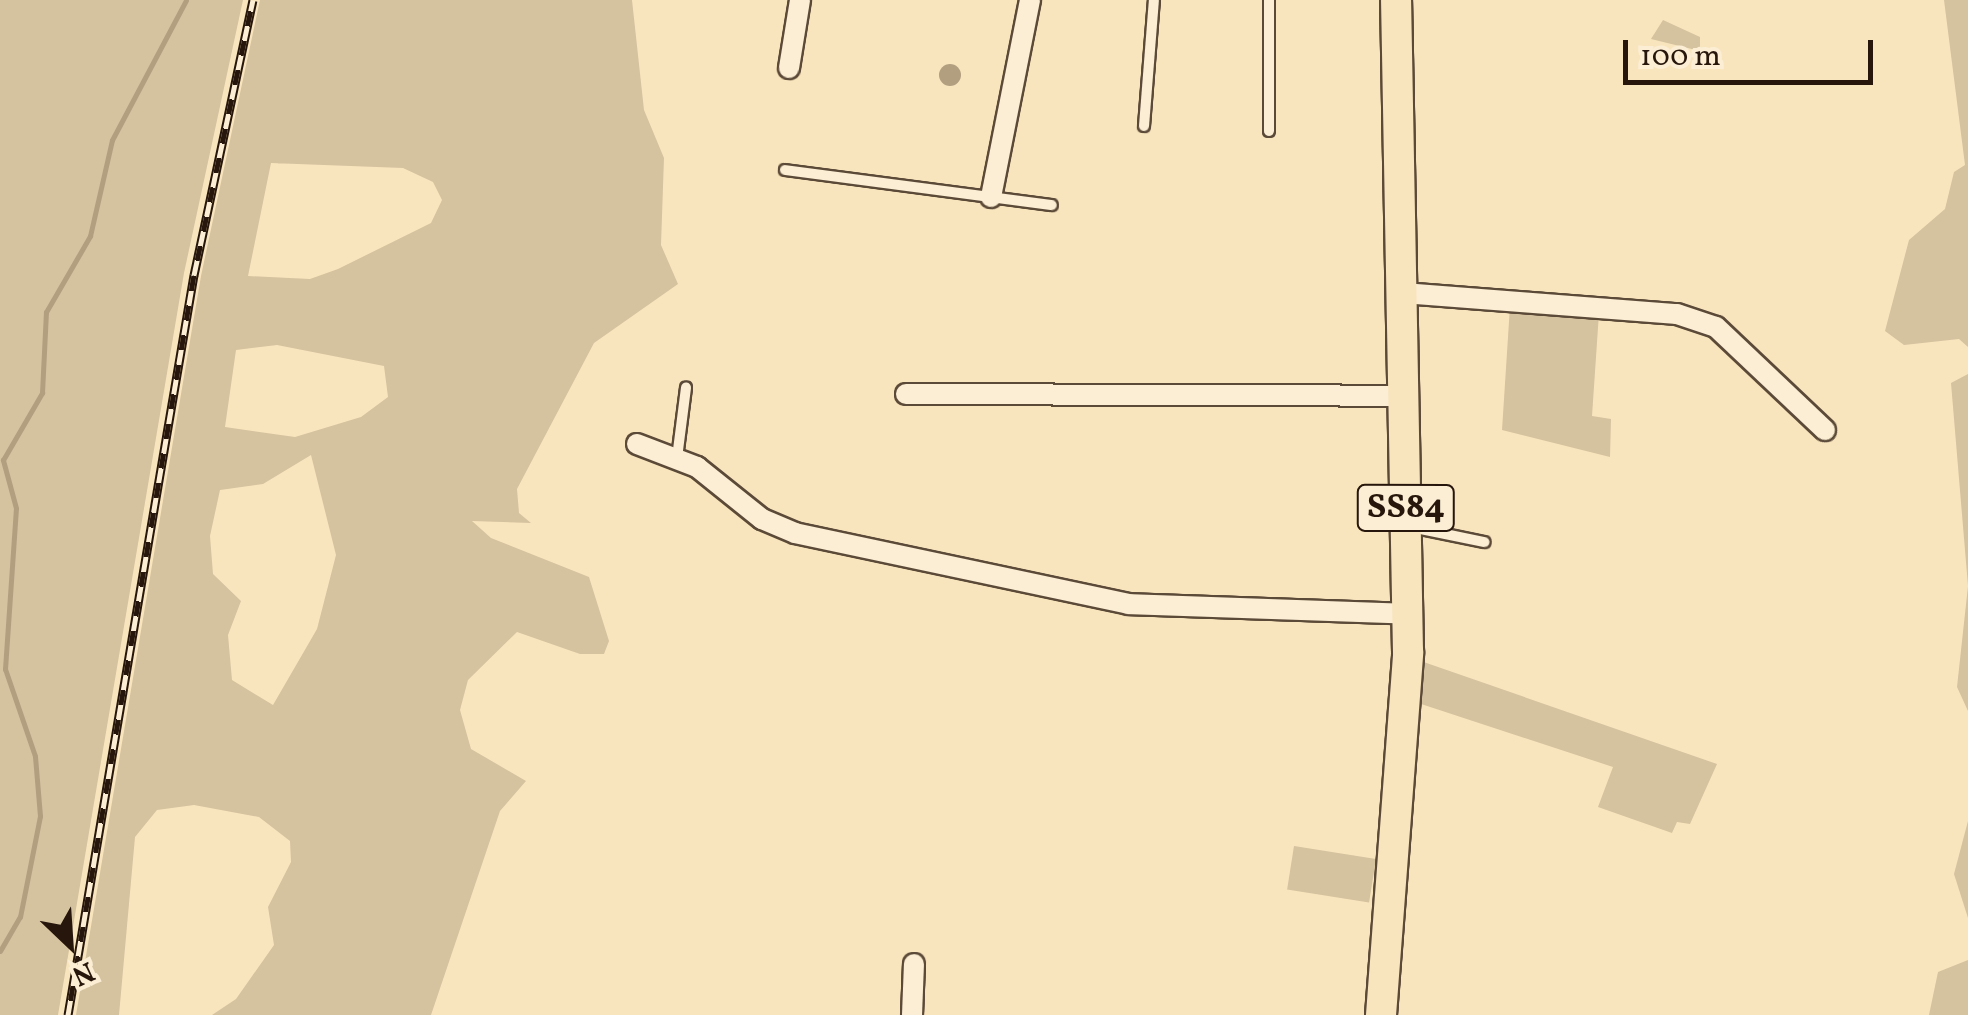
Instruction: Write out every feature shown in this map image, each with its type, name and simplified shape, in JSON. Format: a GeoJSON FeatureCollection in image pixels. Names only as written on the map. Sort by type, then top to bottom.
{"type":"FeatureCollection","features":[{"type":"Feature","properties":{"kind":"main road","name":"SS84"},"geometry":{"type":"LineString","coordinates":[[1381,1015],[1408,614],[1396,0]]}},
{"type":"Feature","properties":{"kind":"street"},"geometry":{"type":"LineString","coordinates":[[789,68],[800,0]]}},
{"type":"Feature","properties":{"kind":"street"},"geometry":{"type":"LineString","coordinates":[[991,197],[1030,0]]}},
{"type":"Feature","properties":{"kind":"street"},"geometry":{"type":"LineString","coordinates":[[1403,293],[1677,314],[1716,327],[1825,430]]}},
{"type":"Feature","properties":{"kind":"street"},"geometry":{"type":"LineString","coordinates":[[906,394],[1404,396]]}},
{"type":"Feature","properties":{"kind":"street"},"geometry":{"type":"LineString","coordinates":[[637,444],[677,458],[796,533],[1128,604],[1408,614]]}},
{"type":"Feature","properties":{"kind":"street"},"geometry":{"type":"LineString","coordinates":[[912,1015],[914,964]]}},
{"type":"Feature","properties":{"kind":"lane"},"geometry":{"type":"LineString","coordinates":[[1144,126],[1154,0]]}},
{"type":"Feature","properties":{"kind":"lane"},"geometry":{"type":"LineString","coordinates":[[1269,0],[1269,131]]}},
{"type":"Feature","properties":{"kind":"lane"},"geometry":{"type":"LineString","coordinates":[[785,170],[1052,205]]}},
{"type":"Feature","properties":{"kind":"lane"},"geometry":{"type":"LineString","coordinates":[[677,458],[686,388]]}},
{"type":"Feature","properties":{"kind":"lane"},"geometry":{"type":"LineString","coordinates":[[1407,526],[1484,542]]}},
{"type":"Feature","properties":{"kind":"shaded area"},"geometry":{"type":"Polygon","coordinates":[[[0,0],[243,0],[184,273],[58,1015],[0,1015],[0,0]]]}},
{"type":"Feature","properties":{"kind":"shaded area"},"geometry":{"type":"Polygon","coordinates":[[[260,0],[632,0],[644,110],[664,158],[661,245],[678,284],[594,343],[517,489],[519,513],[531,523],[472,521],[491,538],[589,577],[609,641],[604,654],[580,654],[517,632],[468,680],[460,710],[471,749],[526,781],[500,811],[431,1015],[212,1015],[236,999],[274,945],[268,907],[291,862],[290,841],[259,817],[194,805],[157,810],[135,837],[119,1015],[76,1015],[201,276],[260,0]],[[271,163],[248,276],[310,279],[338,269],[431,223],[442,200],[433,182],[403,168],[271,163]],[[277,345],[236,350],[225,427],[295,437],[361,417],[388,397],[384,366],[277,345]],[[311,455],[263,484],[220,490],[210,536],[213,574],[241,601],[228,635],[232,680],[273,705],[317,629],[336,555],[311,455]]]}},
{"type":"Feature","properties":{"kind":"shaded area"},"geometry":{"type":"Polygon","coordinates":[[[1944,0],[1968,0],[1968,347],[1959,339],[1904,345],[1885,331],[1909,240],[1945,209],[1954,172],[1965,165],[1944,0]]]}},
{"type":"Feature","properties":{"kind":"shaded area"},"geometry":{"type":"Polygon","coordinates":[[[1663,20],[1700,37],[1700,51],[1651,39],[1663,20]]]}},
{"type":"Feature","properties":{"kind":"shaded area"},"geometry":{"type":"Polygon","coordinates":[[[950,64],[958,67],[958,83],[950,86],[942,83],[939,75],[942,67],[950,64]]]}},
{"type":"Feature","properties":{"kind":"shaded area"},"geometry":{"type":"Polygon","coordinates":[[[1510,306],[1599,313],[1592,416],[1611,419],[1610,457],[1502,430],[1510,306]]]}},
{"type":"Feature","properties":{"kind":"shaded area"},"geometry":{"type":"Polygon","coordinates":[[[1968,374],[1968,586],[1951,383],[1968,374]]]}},
{"type":"Feature","properties":{"kind":"shaded area"},"geometry":{"type":"Polygon","coordinates":[[[1968,586],[1968,711],[1957,687],[1968,586]]]}},
{"type":"Feature","properties":{"kind":"shaded area"},"geometry":{"type":"Polygon","coordinates":[[[1415,659],[1717,764],[1690,824],[1677,822],[1672,833],[1598,807],[1613,767],[1412,701],[1415,659]]]}},
{"type":"Feature","properties":{"kind":"shaded area"},"geometry":{"type":"Polygon","coordinates":[[[1968,821],[1968,918],[1954,874],[1968,821]]]}},
{"type":"Feature","properties":{"kind":"shaded area"},"geometry":{"type":"Polygon","coordinates":[[[1294,846],[1376,859],[1369,902],[1287,889],[1294,846]]]}},
{"type":"Feature","properties":{"kind":"shaded area"},"geometry":{"type":"Polygon","coordinates":[[[1968,960],[1968,1015],[1929,1015],[1938,972],[1968,960]]]}},
{"type":"Feature","properties":{"kind":"waterway"},"geometry":{"type":"LineString","coordinates":[[0,951],[20,917],[40,816],[35,756],[5,669],[16,508],[3,460],[42,393],[46,312],[90,236],[112,140],[186,0]]}},
{"type":"Feature","properties":{"kind":"railway"},"geometry":{"type":"LineString","coordinates":[[68,1015],[194,275],[253,0]]}}]}
